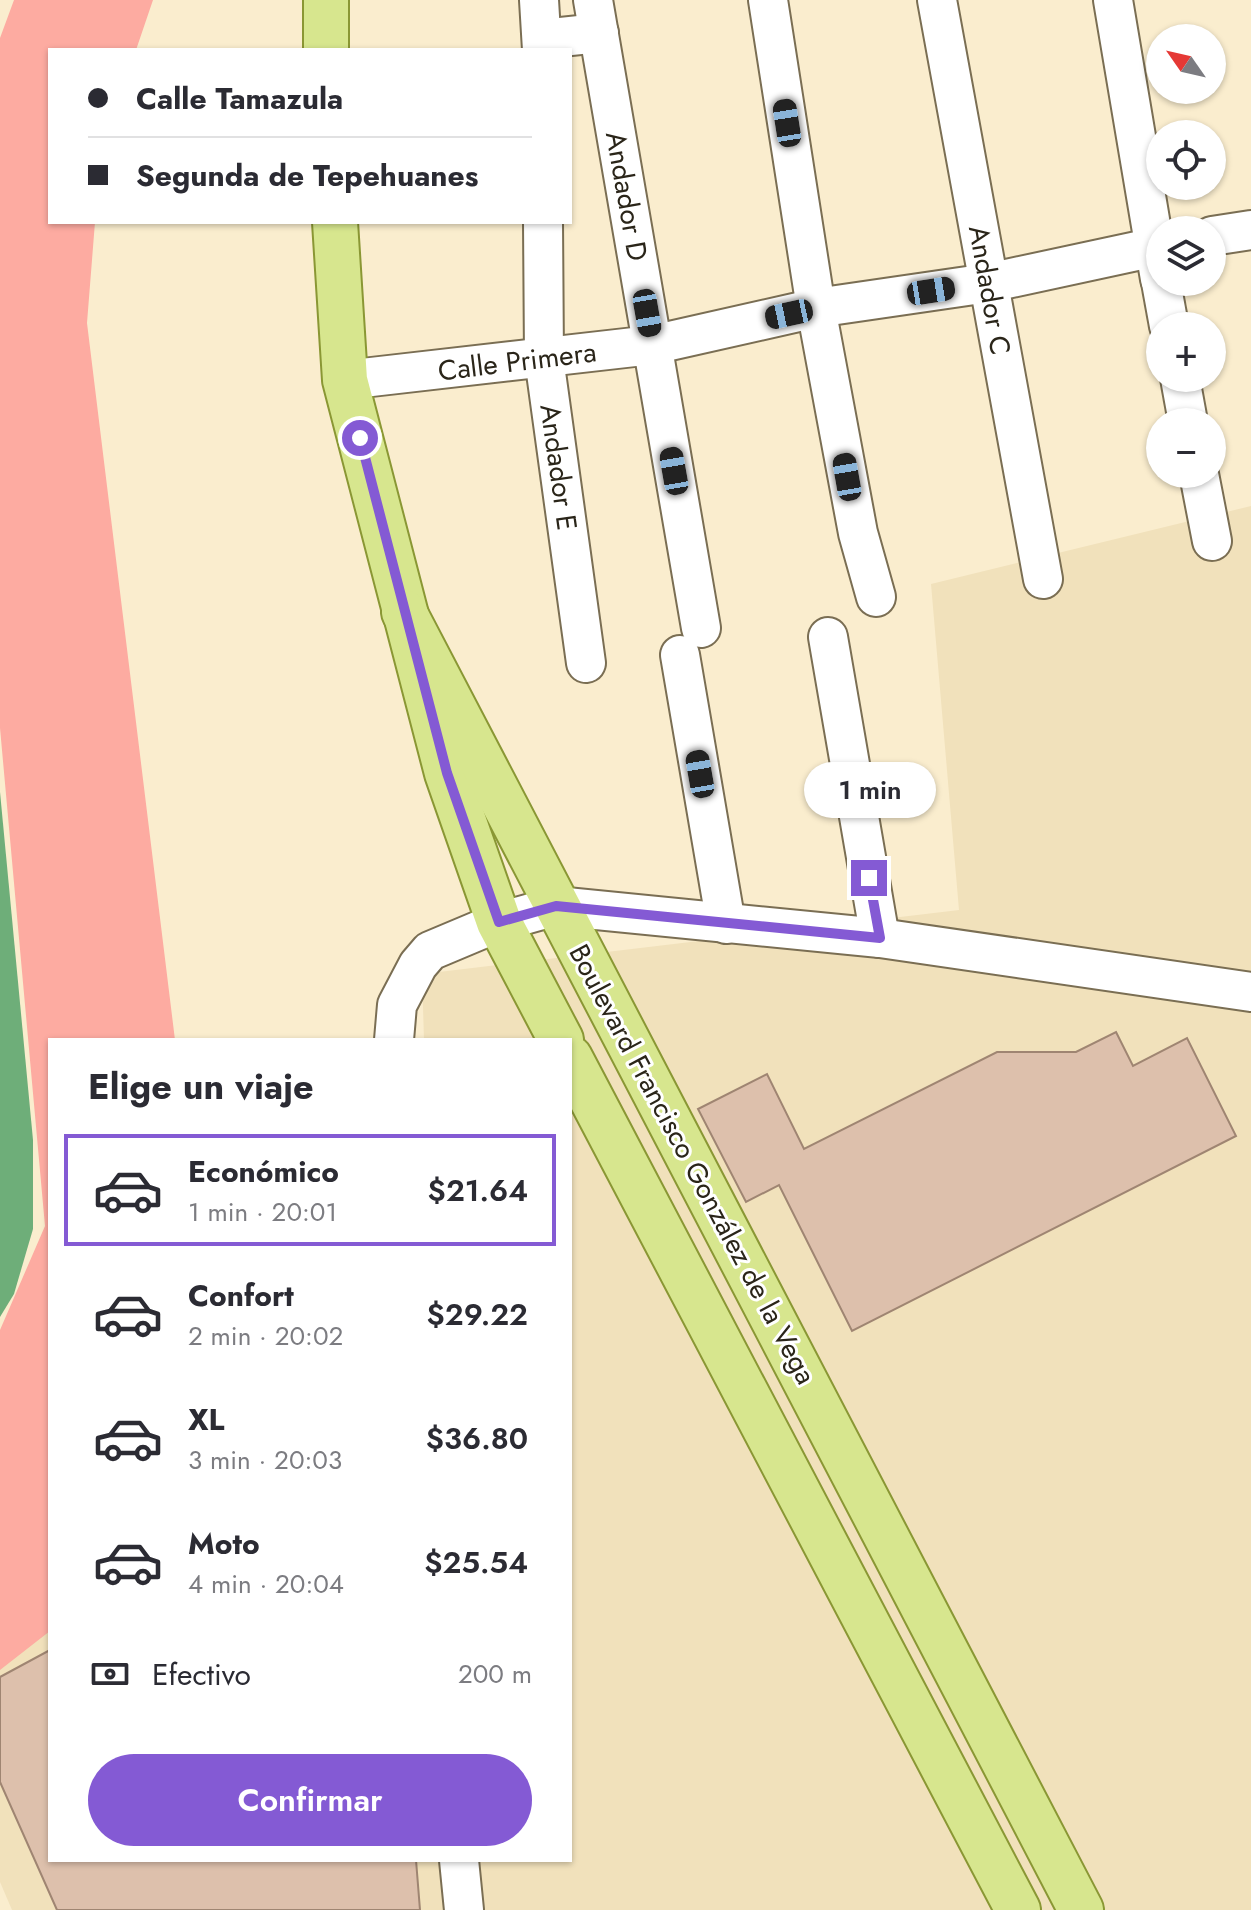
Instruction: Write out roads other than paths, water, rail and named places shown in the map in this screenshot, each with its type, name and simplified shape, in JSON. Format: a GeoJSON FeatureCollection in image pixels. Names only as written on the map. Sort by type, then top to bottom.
{"type":"FeatureCollection","features":[{"type":"Feature","properties":{"kind":"main road"},"geometry":{"type":"LineString","coordinates":[[326,0],[326,48]]}},
{"type":"Feature","properties":{"kind":"main road"},"geometry":{"type":"LineString","coordinates":[[335,224],[345,380],[404,612]]}},
{"type":"Feature","properties":{"kind":"main road","name":"Boulevard Francisco González de la Vega"},"geometry":{"type":"LineString","coordinates":[[404,612],[858,1477],[1081,1910]]}},
{"type":"Feature","properties":{"kind":"main road","name":"Boulevard Francisco González de la Vega"},"geometry":{"type":"LineString","coordinates":[[404,612],[447,773],[499,922],[560,1038]]}},
{"type":"Feature","properties":{"kind":"main road","name":"Boulevard Francisco González de la Vega"},"geometry":{"type":"LineString","coordinates":[[572,1062],[1018,1910]]}},
{"type":"Feature","properties":{"kind":"main road"},"geometry":{"type":"LineString","coordinates":[[709,1323],[760,1293]]}},
{"type":"Feature","properties":{"kind":"main road"},"geometry":{"type":"LineString","coordinates":[[805,1503],[858,1477]]}},
{"type":"Feature","properties":{"kind":"street"},"geometry":{"type":"LineString","coordinates":[[539,0],[542,44],[596,16]]}},
{"type":"Feature","properties":{"kind":"street"},"geometry":{"type":"LineString","coordinates":[[768,0],[816,308],[858,533],[876,597]]}},
{"type":"Feature","properties":{"kind":"street","name":"Andador C"},"geometry":{"type":"LineString","coordinates":[[937,0],[1043,579]]}},
{"type":"Feature","properties":{"kind":"street"},"geometry":{"type":"LineString","coordinates":[[1113,0],[1151,216]]}},
{"type":"Feature","properties":{"kind":"street","name":"Andador D"},"geometry":{"type":"LineString","coordinates":[[596,16],[652,345],[726,924]]}},
{"type":"Feature","properties":{"kind":"street","name":"Andador E"},"geometry":{"type":"LineString","coordinates":[[543,224],[544,358],[586,663]]}},
{"type":"Feature","properties":{"kind":"street"},"geometry":{"type":"LineString","coordinates":[[1226,234],[1251,230]]}},
{"type":"Feature","properties":{"kind":"street","name":"Calle Primera"},"geometry":{"type":"LineString","coordinates":[[345,380],[652,345],[816,308],[1146,265]]}},
{"type":"Feature","properties":{"kind":"street"},"geometry":{"type":"LineString","coordinates":[[1202,488],[1212,541]]}},
{"type":"Feature","properties":{"kind":"street"},"geometry":{"type":"LineString","coordinates":[[828,637],[880,938]]}},
{"type":"Feature","properties":{"kind":"street"},"geometry":{"type":"LineString","coordinates":[[394,1038],[397,1005],[418,965],[430,951],[499,922],[556,906],[880,938],[1251,992]]}},
{"type":"Feature","properties":{"kind":"street"},"geometry":{"type":"LineString","coordinates":[[459,1862],[464,1910]]}}]}
